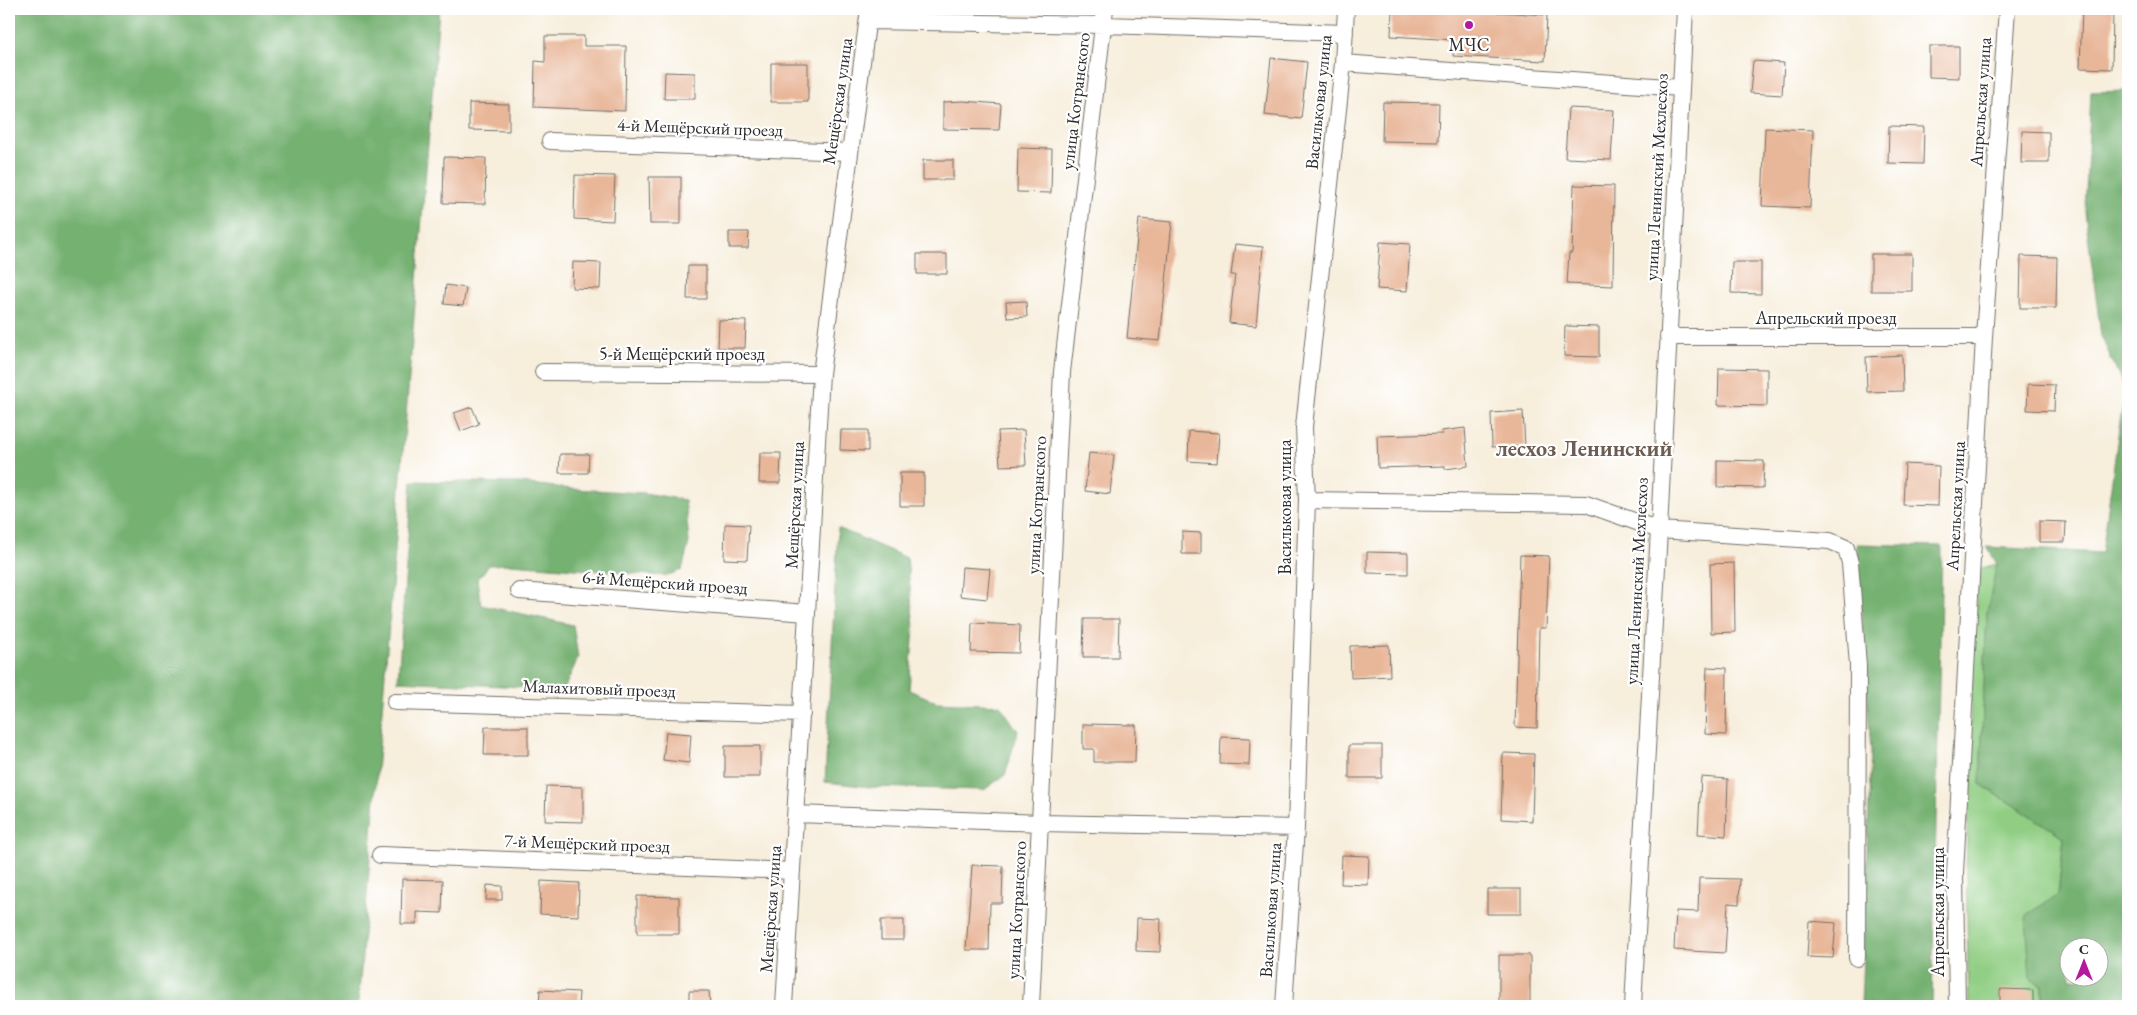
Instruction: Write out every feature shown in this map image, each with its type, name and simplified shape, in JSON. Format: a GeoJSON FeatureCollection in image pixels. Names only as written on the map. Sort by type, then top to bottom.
{"type":"FeatureCollection","features":[{"type":"Feature","properties":{"kind":"street","name":"Васильковая улица"},"geometry":{"type":"LineString","coordinates":[[1284,1006],[1296,828],[1307,500],[1304,427],[1343,63],[1346,9]]}},
{"type":"Feature","properties":{"kind":"street","name":"улица Ленинский Мехлесхоз"},"geometry":{"type":"LineString","coordinates":[[1633,1006],[1685,9]]}},
{"type":"Feature","properties":{"kind":"street","name":"Апрельская улица"},"geometry":{"type":"LineString","coordinates":[[1957,1006],[1955,873],[1984,337],[2007,9]]}},
{"type":"Feature","properties":{"kind":"street"},"geometry":{"type":"LineString","coordinates":[[868,15],[1105,17],[1345,33]]}},
{"type":"Feature","properties":{"kind":"street","name":"Мещёрская улица"},"geometry":{"type":"LineString","coordinates":[[784,1006],[821,374],[868,15]]}},
{"type":"Feature","properties":{"kind":"street","name":"улица Котранского"},"geometry":{"type":"LineString","coordinates":[[1031,1006],[1062,372],[1105,17]]}},
{"type":"Feature","properties":{"kind":"street"},"geometry":{"type":"LineString","coordinates":[[1343,63],[1681,88]]}},
{"type":"Feature","properties":{"kind":"street","name":"4-й Мещёрский проезд"},"geometry":{"type":"LineString","coordinates":[[550,141],[850,152]]}},
{"type":"Feature","properties":{"kind":"street","name":"Апрельский проезд"},"geometry":{"type":"LineString","coordinates":[[1668,337],[1984,337]]}},
{"type":"Feature","properties":{"kind":"street","name":"5-й Мещёрский проезд"},"geometry":{"type":"LineString","coordinates":[[543,372],[821,374]]}},
{"type":"Feature","properties":{"kind":"street"},"geometry":{"type":"LineString","coordinates":[[1307,500],[1586,504],[1659,530],[1830,541],[1846,548],[1850,563],[1858,665],[1857,958]]}},
{"type":"Feature","properties":{"kind":"street","name":"6-й Мещёрский проезд"},"geometry":{"type":"LineString","coordinates":[[519,591],[807,613]]}},
{"type":"Feature","properties":{"kind":"street","name":"Малахитовый проезд"},"geometry":{"type":"LineString","coordinates":[[394,702],[802,714]]}},
{"type":"Feature","properties":{"kind":"street"},"geometry":{"type":"LineString","coordinates":[[796,814],[1041,823],[1296,828]]}},
{"type":"Feature","properties":{"kind":"street","name":"7-й Мещёрский проезд"},"geometry":{"type":"LineString","coordinates":[[380,855],[792,871]]}},
{"type":"Feature","properties":{"kind":"green space"},"geometry":{"type":"Polygon","coordinates":[[[9,9],[439,9],[358,1006],[9,1006],[9,9]]]}},
{"type":"Feature","properties":{"kind":"green space"},"geometry":{"type":"Polygon","coordinates":[[[2128,91],[2128,1006],[2043,1006],[2043,985],[2030,979],[2026,915],[2058,895],[2064,837],[1980,784],[1987,613],[1997,564],[1987,547],[2102,553],[2120,421],[2126,391],[2101,336],[2085,212],[2091,92],[2128,91]]]}},
{"type":"Feature","properties":{"kind":"green space"},"geometry":{"type":"Polygon","coordinates":[[[412,481],[521,483],[572,489],[644,493],[685,500],[689,542],[682,570],[665,576],[511,564],[489,565],[477,580],[481,605],[573,625],[578,658],[564,689],[398,681],[412,481]]]}},
{"type":"Feature","properties":{"kind":"green space"},"geometry":{"type":"Polygon","coordinates":[[[838,528],[907,558],[914,627],[909,690],[937,702],[1000,705],[1018,731],[1005,775],[984,790],[870,787],[825,782],[838,528]]]}},
{"type":"Feature","properties":{"kind":"green space"},"geometry":{"type":"Polygon","coordinates":[[[1857,544],[1942,546],[1932,1006],[1861,1006],[1871,751],[1857,544]]]}},
{"type":"Feature","properties":{"kind":"green space"},"geometry":{"type":"Polygon","coordinates":[[[1997,564],[1987,613],[1980,784],[2064,837],[2058,895],[2043,985],[2043,1006],[1969,1006],[1966,871],[1971,695],[1978,569],[1997,564]]]}},
{"type":"Feature","properties":{"kind":"building","name":"МЧС"},"geometry":{"type":"Polygon","coordinates":[[[1392,9],[1442,9],[1547,15],[1545,61],[1453,56],[1454,40],[1391,36],[1392,9]]]}},
{"type":"Feature","properties":{"kind":"building"},"geometry":{"type":"Polygon","coordinates":[[[2082,9],[2113,9],[2112,69],[2080,68],[2082,9]]]}},
{"type":"Feature","properties":{"kind":"building"},"geometry":{"type":"Polygon","coordinates":[[[545,36],[584,36],[584,46],[626,46],[625,111],[534,107],[535,61],[545,62],[545,36]]]}},
{"type":"Feature","properties":{"kind":"building"},"geometry":{"type":"Polygon","coordinates":[[[1929,46],[1959,46],[1959,78],[1929,77],[1929,46]]]}},
{"type":"Feature","properties":{"kind":"building"},"geometry":{"type":"Polygon","coordinates":[[[1271,58],[1307,62],[1301,119],[1265,115],[1271,58]]]}},
{"type":"Feature","properties":{"kind":"building"},"geometry":{"type":"Polygon","coordinates":[[[1753,61],[1784,63],[1782,95],[1750,93],[1753,61]]]}},
{"type":"Feature","properties":{"kind":"building"},"geometry":{"type":"Polygon","coordinates":[[[771,63],[808,63],[808,102],[771,102],[771,63]]]}},
{"type":"Feature","properties":{"kind":"building"},"geometry":{"type":"Polygon","coordinates":[[[665,72],[695,73],[695,99],[664,99],[665,72]]]}},
{"type":"Feature","properties":{"kind":"building"},"geometry":{"type":"Polygon","coordinates":[[[963,101],[1001,104],[999,130],[943,129],[943,102],[963,101]]]}},
{"type":"Feature","properties":{"kind":"building"},"geometry":{"type":"Polygon","coordinates":[[[1383,102],[1439,103],[1438,142],[1382,141],[1383,102]]]}},
{"type":"Feature","properties":{"kind":"building"},"geometry":{"type":"Polygon","coordinates":[[[469,103],[509,104],[509,131],[469,130],[469,103]]]}},
{"type":"Feature","properties":{"kind":"building"},"geometry":{"type":"Polygon","coordinates":[[[1568,108],[1614,110],[1611,160],[1565,158],[1568,108]]]}},
{"type":"Feature","properties":{"kind":"building"},"geometry":{"type":"Polygon","coordinates":[[[1889,126],[1924,127],[1923,164],[1888,163],[1889,126]]]}},
{"type":"Feature","properties":{"kind":"building"},"geometry":{"type":"Polygon","coordinates":[[[1765,128],[1813,130],[1810,208],[1762,206],[1765,128]]]}},
{"type":"Feature","properties":{"kind":"building"},"geometry":{"type":"Polygon","coordinates":[[[2022,131],[2049,132],[2049,163],[2021,163],[2022,131]]]}},
{"type":"Feature","properties":{"kind":"building"},"geometry":{"type":"Polygon","coordinates":[[[1018,148],[1052,149],[1051,193],[1017,192],[1018,148]]]}},
{"type":"Feature","properties":{"kind":"building"},"geometry":{"type":"Polygon","coordinates":[[[444,157],[486,158],[485,204],[443,203],[444,157]]]}},
{"type":"Feature","properties":{"kind":"building"},"geometry":{"type":"Polygon","coordinates":[[[923,160],[953,160],[953,180],[923,180],[923,160]]]}},
{"type":"Feature","properties":{"kind":"building"},"geometry":{"type":"Polygon","coordinates":[[[575,175],[615,176],[613,221],[574,219],[575,175]]]}},
{"type":"Feature","properties":{"kind":"building"},"geometry":{"type":"Polygon","coordinates":[[[649,177],[681,177],[681,224],[650,224],[649,177]]]}},
{"type":"Feature","properties":{"kind":"building"},"geometry":{"type":"Polygon","coordinates":[[[1574,185],[1614,186],[1613,286],[1567,284],[1569,253],[1572,253],[1574,185]]]}},
{"type":"Feature","properties":{"kind":"building"},"geometry":{"type":"Polygon","coordinates":[[[1139,219],[1172,222],[1160,341],[1127,338],[1139,219]]]}},
{"type":"Feature","properties":{"kind":"building"},"geometry":{"type":"Polygon","coordinates":[[[729,232],[749,232],[748,248],[729,248],[729,232]]]}},
{"type":"Feature","properties":{"kind":"building"},"geometry":{"type":"Polygon","coordinates":[[[1380,242],[1410,244],[1407,291],[1377,289],[1380,242]]]}},
{"type":"Feature","properties":{"kind":"building"},"geometry":{"type":"Polygon","coordinates":[[[1235,244],[1263,247],[1256,326],[1229,323],[1235,275],[1231,275],[1235,244]]]}},
{"type":"Feature","properties":{"kind":"building"},"geometry":{"type":"Polygon","coordinates":[[[917,254],[947,254],[947,274],[917,274],[917,254]]]}},
{"type":"Feature","properties":{"kind":"building"},"geometry":{"type":"Polygon","coordinates":[[[1871,254],[1912,254],[1912,291],[1871,291],[1871,254]]]}},
{"type":"Feature","properties":{"kind":"building"},"geometry":{"type":"Polygon","coordinates":[[[2021,256],[2057,257],[2056,308],[2020,308],[2021,256]]]}},
{"type":"Feature","properties":{"kind":"building"},"geometry":{"type":"Polygon","coordinates":[[[573,262],[601,263],[600,289],[572,288],[573,262]]]}},
{"type":"Feature","properties":{"kind":"building"},"geometry":{"type":"Polygon","coordinates":[[[1732,262],[1761,262],[1761,294],[1731,293],[1732,262]]]}},
{"type":"Feature","properties":{"kind":"building"},"geometry":{"type":"Polygon","coordinates":[[[688,266],[706,266],[706,299],[687,299],[688,266]]]}},
{"type":"Feature","properties":{"kind":"building"},"geometry":{"type":"Polygon","coordinates":[[[446,285],[466,288],[463,306],[444,304],[446,285]]]}},
{"type":"Feature","properties":{"kind":"building"},"geometry":{"type":"Polygon","coordinates":[[[1026,301],[1027,317],[1007,318],[1006,302],[1026,301]]]}},
{"type":"Feature","properties":{"kind":"building"},"geometry":{"type":"Polygon","coordinates":[[[719,320],[746,321],[745,348],[718,348],[719,320]]]}},
{"type":"Feature","properties":{"kind":"building"},"geometry":{"type":"Polygon","coordinates":[[[1565,326],[1599,327],[1599,357],[1564,356],[1565,326]]]}},
{"type":"Feature","properties":{"kind":"building"},"geometry":{"type":"Polygon","coordinates":[[[1902,355],[1903,391],[1867,392],[1866,357],[1902,355]]]}},
{"type":"Feature","properties":{"kind":"building"},"geometry":{"type":"Polygon","coordinates":[[[1719,368],[1767,369],[1767,406],[1718,405],[1719,368]]]}},
{"type":"Feature","properties":{"kind":"building"},"geometry":{"type":"Polygon","coordinates":[[[2028,384],[2055,385],[2054,411],[2027,410],[2028,384]]]}},
{"type":"Feature","properties":{"kind":"building"},"geometry":{"type":"Polygon","coordinates":[[[472,407],[479,424],[461,431],[454,413],[472,407]]]}},
{"type":"Feature","properties":{"kind":"building"},"geometry":{"type":"Polygon","coordinates":[[[1523,411],[1525,446],[1492,447],[1491,413],[1523,411]]]}},
{"type":"Feature","properties":{"kind":"building"},"geometry":{"type":"Polygon","coordinates":[[[1465,428],[1468,466],[1445,469],[1445,466],[1378,468],[1377,436],[1442,434],[1441,431],[1465,428]]]}},
{"type":"Feature","properties":{"kind":"building"},"geometry":{"type":"Polygon","coordinates":[[[841,430],[868,430],[868,451],[840,450],[841,430]]]}},
{"type":"Feature","properties":{"kind":"building"},"geometry":{"type":"Polygon","coordinates":[[[1024,430],[1026,465],[1000,466],[998,431],[1024,430]]]}},
{"type":"Feature","properties":{"kind":"building"},"geometry":{"type":"Polygon","coordinates":[[[1189,431],[1219,433],[1217,463],[1188,461],[1189,431]]]}},
{"type":"Feature","properties":{"kind":"building"},"geometry":{"type":"Polygon","coordinates":[[[760,453],[781,453],[780,483],[759,483],[760,453]]]}},
{"type":"Feature","properties":{"kind":"building"},"geometry":{"type":"Polygon","coordinates":[[[1089,453],[1114,455],[1110,494],[1085,491],[1089,453]]]}},
{"type":"Feature","properties":{"kind":"building"},"geometry":{"type":"Polygon","coordinates":[[[560,454],[589,454],[588,473],[559,473],[560,454]]]}},
{"type":"Feature","properties":{"kind":"building"},"geometry":{"type":"Polygon","coordinates":[[[1717,460],[1764,461],[1763,488],[1717,487],[1717,460]]]}},
{"type":"Feature","properties":{"kind":"building"},"geometry":{"type":"Polygon","coordinates":[[[1905,464],[1939,466],[1938,506],[1903,505],[1905,464]]]}},
{"type":"Feature","properties":{"kind":"building"},"geometry":{"type":"Polygon","coordinates":[[[900,473],[924,473],[924,506],[900,506],[900,473]]]}},
{"type":"Feature","properties":{"kind":"building"},"geometry":{"type":"Polygon","coordinates":[[[2039,521],[2066,522],[2065,542],[2039,542],[2039,521]]]}},
{"type":"Feature","properties":{"kind":"building"},"geometry":{"type":"Polygon","coordinates":[[[725,524],[749,525],[747,560],[724,559],[725,524]]]}},
{"type":"Feature","properties":{"kind":"building"},"geometry":{"type":"Polygon","coordinates":[[[1182,532],[1201,533],[1201,554],[1182,554],[1182,532]]]}},
{"type":"Feature","properties":{"kind":"building"},"geometry":{"type":"Polygon","coordinates":[[[1367,552],[1408,553],[1408,574],[1367,573],[1367,552]]]}},
{"type":"Feature","properties":{"kind":"building"},"geometry":{"type":"Polygon","coordinates":[[[1520,555],[1549,556],[1546,628],[1539,628],[1537,728],[1515,727],[1520,555]]]}},
{"type":"Feature","properties":{"kind":"building"},"geometry":{"type":"Polygon","coordinates":[[[1734,563],[1735,632],[1711,633],[1710,564],[1734,563]]]}},
{"type":"Feature","properties":{"kind":"building"},"geometry":{"type":"Polygon","coordinates":[[[962,567],[990,569],[987,599],[960,596],[962,567]]]}},
{"type":"Feature","properties":{"kind":"building"},"geometry":{"type":"Polygon","coordinates":[[[1084,619],[1119,619],[1118,657],[1083,657],[1084,619]]]}},
{"type":"Feature","properties":{"kind":"building"},"geometry":{"type":"Polygon","coordinates":[[[972,623],[1020,625],[1019,653],[971,652],[972,623]]]}},
{"type":"Feature","properties":{"kind":"building"},"geometry":{"type":"Polygon","coordinates":[[[1389,645],[1390,676],[1351,678],[1350,646],[1389,645]]]}},
{"type":"Feature","properties":{"kind":"building"},"geometry":{"type":"Polygon","coordinates":[[[1707,667],[1727,668],[1726,735],[1705,734],[1707,667]]]}},
{"type":"Feature","properties":{"kind":"building"},"geometry":{"type":"Polygon","coordinates":[[[1083,724],[1136,725],[1135,762],[1094,762],[1094,749],[1083,749],[1083,724]]]}},
{"type":"Feature","properties":{"kind":"building"},"geometry":{"type":"Polygon","coordinates":[[[485,727],[528,727],[528,755],[484,755],[485,727]]]}},
{"type":"Feature","properties":{"kind":"building"},"geometry":{"type":"Polygon","coordinates":[[[666,732],[691,734],[689,763],[663,760],[666,732]]]}},
{"type":"Feature","properties":{"kind":"building"},"geometry":{"type":"Polygon","coordinates":[[[1221,737],[1250,738],[1249,765],[1220,764],[1221,737]]]}},
{"type":"Feature","properties":{"kind":"building"},"geometry":{"type":"Polygon","coordinates":[[[1349,745],[1382,745],[1382,778],[1349,778],[1349,745]]]}},
{"type":"Feature","properties":{"kind":"building"},"geometry":{"type":"Polygon","coordinates":[[[725,746],[760,746],[760,777],[725,777],[725,746]]]}},
{"type":"Feature","properties":{"kind":"building"},"geometry":{"type":"Polygon","coordinates":[[[1503,753],[1534,754],[1532,821],[1501,819],[1503,753]]]}},
{"type":"Feature","properties":{"kind":"building"},"geometry":{"type":"Polygon","coordinates":[[[1701,777],[1728,779],[1726,836],[1698,834],[1701,777]]]}},
{"type":"Feature","properties":{"kind":"building"},"geometry":{"type":"Polygon","coordinates":[[[546,786],[583,787],[583,822],[545,821],[546,786]]]}},
{"type":"Feature","properties":{"kind":"building"},"geometry":{"type":"Polygon","coordinates":[[[1342,855],[1369,856],[1368,885],[1341,884],[1342,855]]]}},
{"type":"Feature","properties":{"kind":"building"},"geometry":{"type":"Polygon","coordinates":[[[972,865],[1003,866],[1002,903],[990,903],[989,950],[966,950],[972,865]]]}},
{"type":"Feature","properties":{"kind":"building"},"geometry":{"type":"Polygon","coordinates":[[[1699,878],[1740,879],[1739,904],[1728,903],[1725,953],[1674,950],[1676,911],[1698,912],[1699,878]]]}},
{"type":"Feature","properties":{"kind":"building"},"geometry":{"type":"Polygon","coordinates":[[[402,879],[443,880],[442,913],[417,912],[417,924],[401,924],[402,879]]]}},
{"type":"Feature","properties":{"kind":"building"},"geometry":{"type":"Polygon","coordinates":[[[541,881],[579,883],[578,916],[540,914],[541,881]]]}},
{"type":"Feature","properties":{"kind":"building"},"geometry":{"type":"Polygon","coordinates":[[[487,885],[502,886],[502,900],[486,900],[487,885]]]}},
{"type":"Feature","properties":{"kind":"building"},"geometry":{"type":"Polygon","coordinates":[[[1487,889],[1521,889],[1521,914],[1487,914],[1487,889]]]}},
{"type":"Feature","properties":{"kind":"building"},"geometry":{"type":"Polygon","coordinates":[[[637,896],[679,897],[679,934],[637,934],[637,896]]]}},
{"type":"Feature","properties":{"kind":"building"},"geometry":{"type":"Polygon","coordinates":[[[1137,918],[1161,919],[1160,952],[1136,951],[1137,918]]]}},
{"type":"Feature","properties":{"kind":"building"},"geometry":{"type":"Polygon","coordinates":[[[881,920],[904,920],[904,940],[881,940],[881,920]]]}},
{"type":"Feature","properties":{"kind":"building"},"geometry":{"type":"Polygon","coordinates":[[[1809,921],[1836,923],[1833,958],[1807,957],[1809,921]]]}},
{"type":"Feature","properties":{"kind":"building"},"geometry":{"type":"Polygon","coordinates":[[[1499,955],[1530,955],[1530,1006],[1499,1006],[1499,955]]]}},
{"type":"Feature","properties":{"kind":"building"},"geometry":{"type":"Polygon","coordinates":[[[2000,989],[2033,990],[2033,1006],[2000,1006],[2000,989]]]}},
{"type":"Feature","properties":{"kind":"building"},"geometry":{"type":"Polygon","coordinates":[[[540,990],[579,992],[578,1006],[539,1006],[540,990]]]}},
{"type":"Feature","properties":{"kind":"building"},"geometry":{"type":"Polygon","coordinates":[[[689,991],[709,991],[710,1006],[689,1006],[689,991]]]}},
{"type":"Feature","properties":{"kind":"place","name":"МЧС"},"geometry":{"type":"Point","coordinates":[1469,25]}},
{"type":"Feature","properties":{"kind":"district","name":"лесхоз Ленинский"},"geometry":{"type":"Point","coordinates":[1584,448]}}]}
